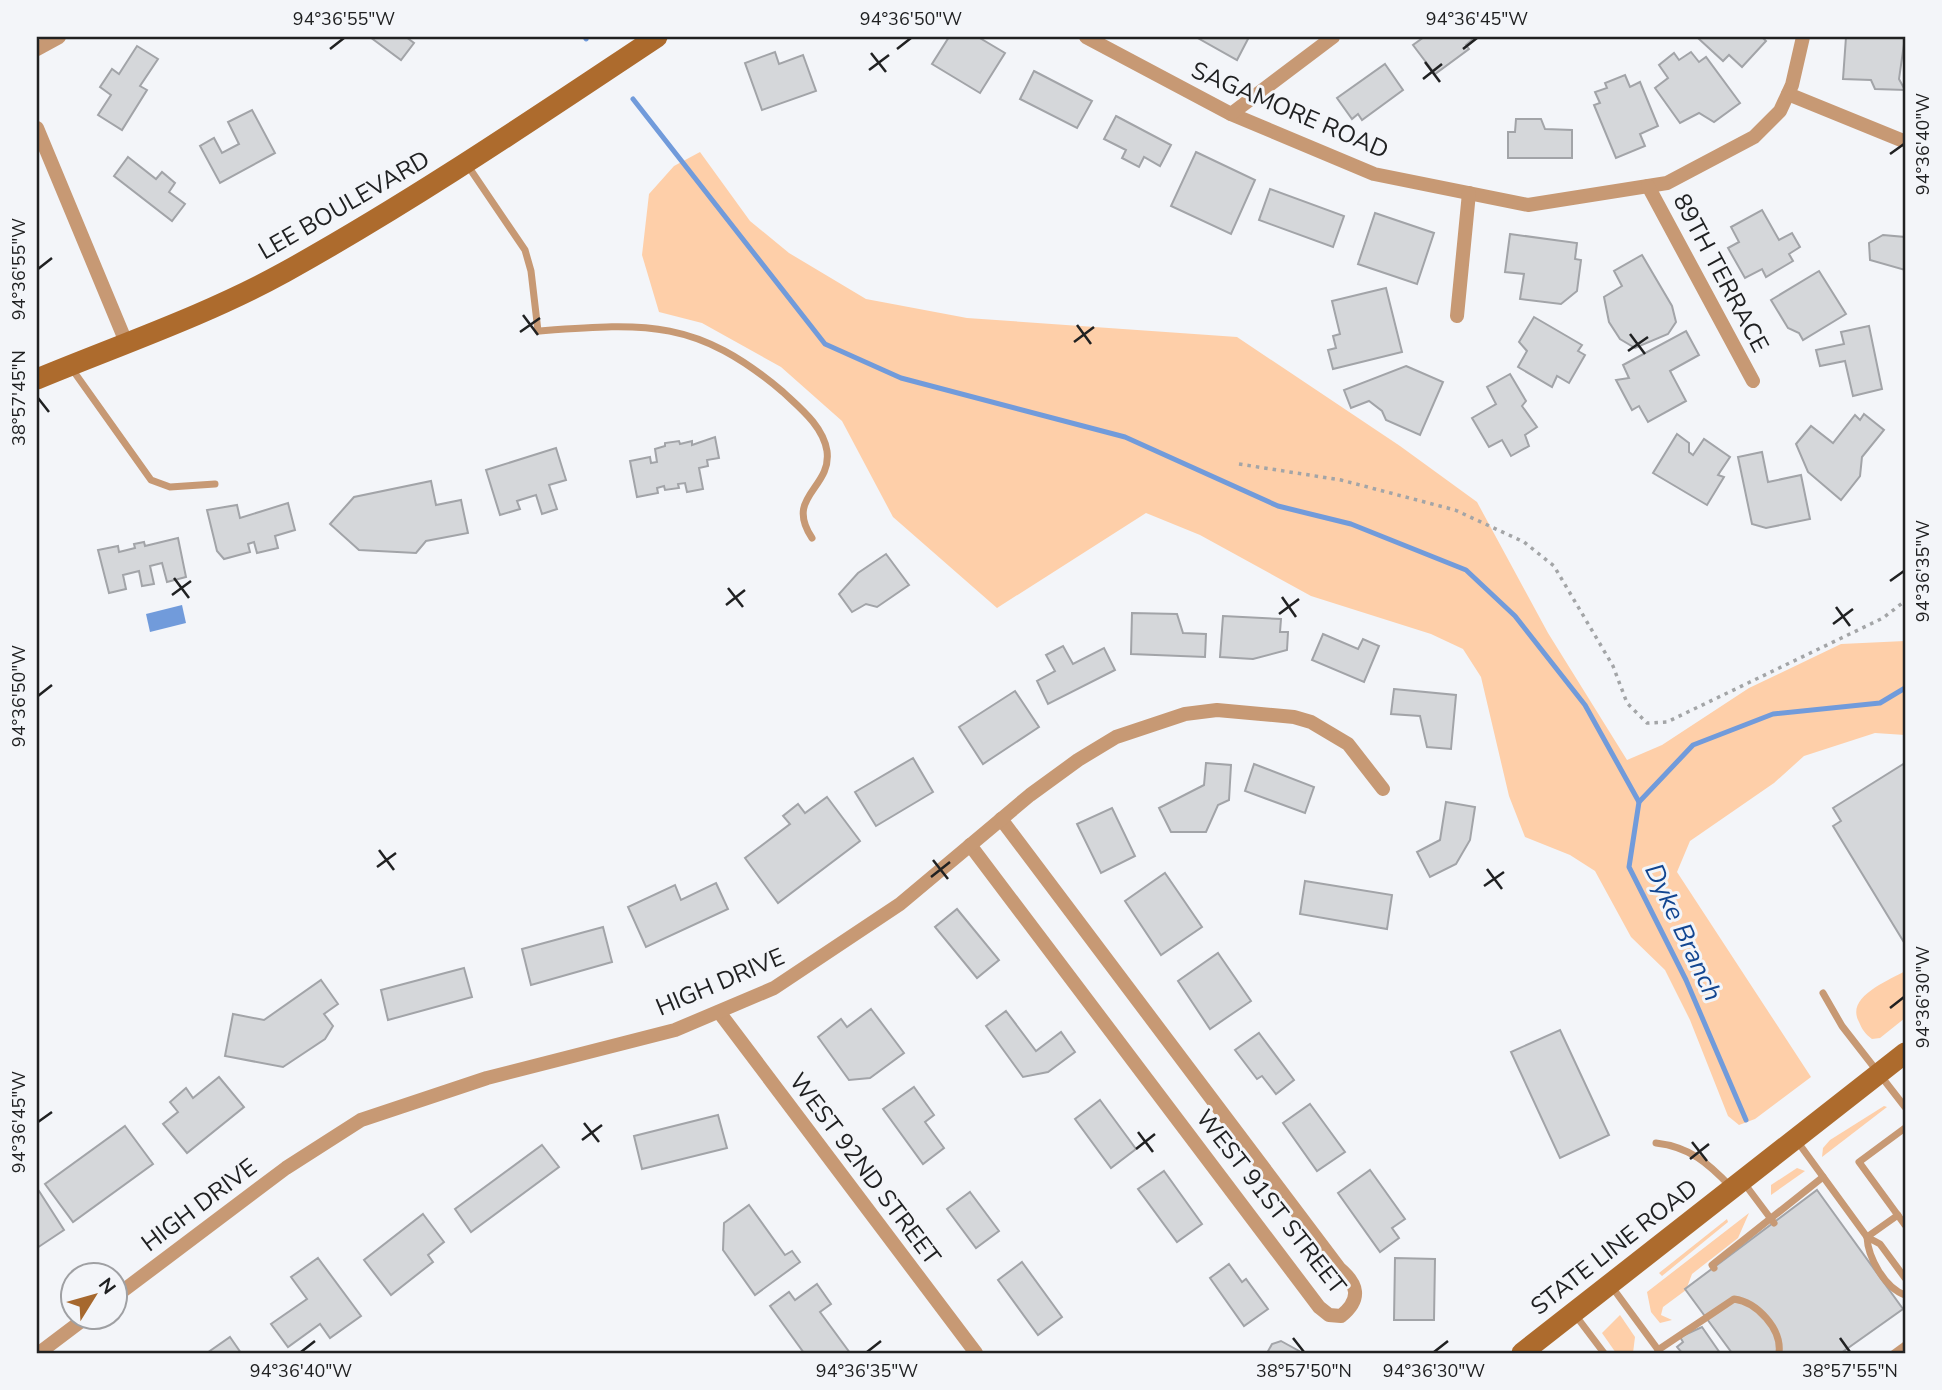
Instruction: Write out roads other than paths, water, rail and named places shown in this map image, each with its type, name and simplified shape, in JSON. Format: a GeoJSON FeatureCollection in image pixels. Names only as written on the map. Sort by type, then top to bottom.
{"type":"FeatureCollection","features":[{"type":"Feature","properties":{"kind":"street"},"geometry":{"type":"LineString","coordinates":[[38,51],[59,37]]}},
{"type":"Feature","properties":{"kind":"street","name":"LEE BOULEVARD"},"geometry":{"type":"LineString","coordinates":[[37,379],[286,271],[465,163],[657,37]]}},
{"type":"Feature","properties":{"kind":"street","name":"SAGAMORE ROAD"},"geometry":{"type":"LineString","coordinates":[[1086,37],[1231,114],[1374,174],[1528,205],[1667,183],[1754,137],[1780,111],[1788,94],[1803,37]]}},
{"type":"Feature","properties":{"kind":"street"},"geometry":{"type":"LineString","coordinates":[[1231,114],[1333,37]]}},
{"type":"Feature","properties":{"kind":"street"},"geometry":{"type":"LineString","coordinates":[[1788,94],[1901,140]]}},
{"type":"Feature","properties":{"kind":"street"},"geometry":{"type":"LineString","coordinates":[[37,128],[126,342]]}},
{"type":"Feature","properties":{"kind":"street","name":"89TH TERRACE"},"geometry":{"type":"LineString","coordinates":[[1648,186],[1753,381]]}},
{"type":"Feature","properties":{"kind":"street"},"geometry":{"type":"LineString","coordinates":[[1457,316],[1469,193]]}},
{"type":"Feature","properties":{"kind":"street","name":"HIGH DRIVE"},"geometry":{"type":"LineString","coordinates":[[130,1285],[286,1168],[361,1120],[486,1078],[675,1030],[774,988],[900,904],[1001,819],[1077,760],[1116,737],[1175,717],[1217,710],[1264,712],[1311,722],[1348,744],[1383,789]]}},
{"type":"Feature","properties":{"kind":"street","name":"WEST 91ST STREET"},"geometry":{"type":"LineString","coordinates":[[970,845],[1319,1307],[1329,1315],[1341,1316],[1354,1306],[1357,1290],[1352,1279],[1339,1268],[1001,819]]}},
{"type":"Feature","properties":{"kind":"street","name":"WEST 92ND STREET"},"geometry":{"type":"LineString","coordinates":[[719,1012],[976,1353]]}},
{"type":"Feature","properties":{"kind":"street","name":"STATE LINE ROAD"},"geometry":{"type":"LineString","coordinates":[[1522,1353],[1905,1053]]}},
{"type":"Feature","properties":{"kind":"street"},"geometry":{"type":"LineString","coordinates":[[39,1353],[70,1330]]}},
{"type":"Feature","properties":{"kind":"lane"},"geometry":{"type":"LineString","coordinates":[[465,163],[524,250],[531,271],[538,331],[599,326],[668,328],[699,337],[737,358],[799,406],[811,420],[827,450],[827,467],[802,510],[804,527],[812,538]]}},
{"type":"Feature","properties":{"kind":"lane"},"geometry":{"type":"LineString","coordinates":[[70,365],[151,480],[170,487],[215,484]]}},
{"type":"Feature","properties":{"kind":"lane"},"geometry":{"type":"LineString","coordinates":[[1823,993],[1842,1026],[1905,1107]]}},
{"type":"Feature","properties":{"kind":"lane"},"geometry":{"type":"LineString","coordinates":[[1905,1128],[1859,1162],[1905,1225]]}},
{"type":"Feature","properties":{"kind":"lane"},"geometry":{"type":"LineString","coordinates":[[1795,1138],[1867,1237],[1880,1244],[1905,1278]]}},
{"type":"Feature","properties":{"kind":"lane"},"geometry":{"type":"LineString","coordinates":[[1656,1143],[1674,1145],[1696,1154],[1737,1183],[1772,1221]]}},
{"type":"Feature","properties":{"kind":"lane"},"geometry":{"type":"LineString","coordinates":[[1714,1268],[1712,1265],[1772,1221],[1824,1177]]}},
{"type":"Feature","properties":{"kind":"lane"},"geometry":{"type":"LineString","coordinates":[[1867,1237],[1898,1215]]}},
{"type":"Feature","properties":{"kind":"lane"},"geometry":{"type":"LineString","coordinates":[[1867,1237],[1868,1253],[1895,1292],[1905,1295]]}},
{"type":"Feature","properties":{"kind":"lane"},"geometry":{"type":"LineString","coordinates":[[1610,1284],[1659,1351],[1734,1298],[1752,1303],[1758,1309],[1776,1334],[1779,1353]]}},
{"type":"Feature","properties":{"kind":"lane"},"geometry":{"type":"LineString","coordinates":[[1573,1312],[1604,1353]]}},
{"type":"Feature","properties":{"kind":"lane"},"geometry":{"type":"LineString","coordinates":[[1894,1353],[1905,1345]]}},
{"type":"Feature","properties":{"kind":"water"},"geometry":{"type":"Polygon","coordinates":[[[182,605],[186,623],[150,632],[146,614],[182,605]]]}},
{"type":"Feature","properties":{"kind":"waterway"},"geometry":{"type":"LineString","coordinates":[[633,99],[825,344],[901,378],[1125,437],[1278,506],[1351,524],[1466,570],[1515,616],[1585,705],[1639,802]]}},
{"type":"Feature","properties":{"kind":"waterway","name":"Dyke Branch"},"geometry":{"type":"LineString","coordinates":[[1746,1120],[1686,980],[1629,867],[1639,802],[1693,745],[1773,714],[1880,703],[1905,688]]}}]}
